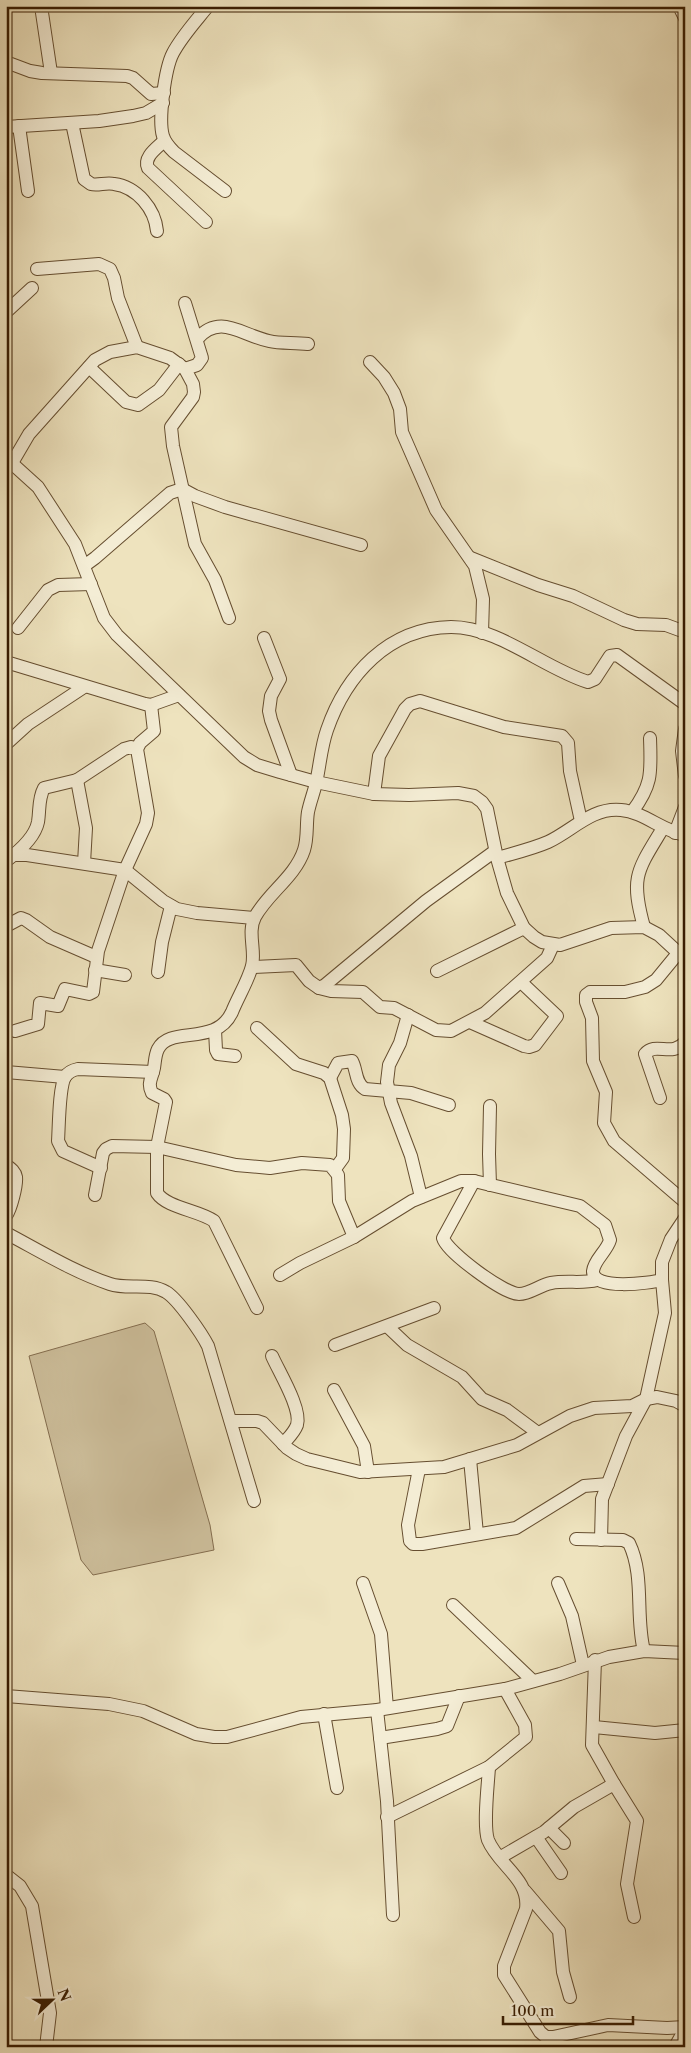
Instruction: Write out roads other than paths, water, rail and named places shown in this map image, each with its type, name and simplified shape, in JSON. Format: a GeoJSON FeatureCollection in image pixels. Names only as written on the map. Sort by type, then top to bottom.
{"type":"FeatureCollection","features":[{"type":"Feature","properties":{"kind":"street"},"geometry":{"type":"LineString","coordinates":[[41,6],[51,73]]}},
{"type":"Feature","properties":{"kind":"street"},"geometry":{"type":"LineString","coordinates":[[208,6],[173,53],[161,116],[164,140],[174,152],[225,191]]}},
{"type":"Feature","properties":{"kind":"street"},"geometry":{"type":"LineString","coordinates":[[679,6],[685,18]]}},
{"type":"Feature","properties":{"kind":"street"},"geometry":{"type":"LineString","coordinates":[[6,62],[30,71],[127,76],[133,78],[150,94],[163,98]]}},
{"type":"Feature","properties":{"kind":"street"},"geometry":{"type":"LineString","coordinates":[[28,191],[12,127],[132,116],[146,113],[163,98]]}},
{"type":"Feature","properties":{"kind":"street"},"geometry":{"type":"LineString","coordinates":[[72,123],[84,179],[90,184],[113,183],[133,192],[144,201],[153,214],[157,231]]}},
{"type":"Feature","properties":{"kind":"street"},"geometry":{"type":"LineString","coordinates":[[164,140],[148,158],[146,164],[148,168],[206,222]]}},
{"type":"Feature","properties":{"kind":"street"},"geometry":{"type":"LineString","coordinates":[[37,269],[99,264],[110,269],[118,298],[137,347]]}},
{"type":"Feature","properties":{"kind":"street"},"geometry":{"type":"LineString","coordinates":[[6,312],[32,288]]}},
{"type":"Feature","properties":{"kind":"street"},"geometry":{"type":"LineString","coordinates":[[89,367],[126,402],[138,405],[159,390],[182,366],[197,365],[202,360],[202,354],[185,303]]}},
{"type":"Feature","properties":{"kind":"street"},"geometry":{"type":"LineString","coordinates":[[196,339],[208,328],[219,326],[263,340],[308,344]]}},
{"type":"Feature","properties":{"kind":"street"},"geometry":{"type":"LineString","coordinates":[[229,618],[211,572],[195,544],[170,427],[193,397],[193,384],[182,366],[158,353],[137,347],[110,352],[95,360],[8,459],[38,487],[75,544],[108,624],[117,635],[244,757],[258,765],[316,782],[374,794],[458,793],[474,796],[487,809],[496,854],[507,893],[524,928],[542,942],[560,945],[611,928],[644,927],[652,930],[682,956],[651,985],[637,990],[590,992],[586,995],[586,1002],[592,1018],[592,1061],[606,1092],[604,1114],[606,1130],[614,1141],[685,1202]]}},
{"type":"Feature","properties":{"kind":"street"},"geometry":{"type":"LineString","coordinates":[[370,362],[384,377],[394,393],[400,409],[402,432],[436,510],[471,558],[479,575],[483,611],[482,633]]}},
{"type":"Feature","properties":{"kind":"street"},"geometry":{"type":"LineString","coordinates":[[84,566],[170,493],[182,489],[225,507],[361,545]]}},
{"type":"Feature","properties":{"kind":"street"},"geometry":{"type":"LineString","coordinates":[[471,558],[538,585],[573,596],[624,620],[637,624],[666,625],[685,632]]}},
{"type":"Feature","properties":{"kind":"street"},"geometry":{"type":"LineString","coordinates":[[18,628],[48,590],[58,585],[91,584]]}},
{"type":"Feature","properties":{"kind":"street"},"geometry":{"type":"LineString","coordinates":[[257,1308],[214,1221],[167,1202],[160,1198],[157,1193],[157,1147],[166,1102],[152,1093],[150,1090],[150,1080],[157,1050],[162,1044],[169,1039],[215,1030],[225,1024],[230,1016],[252,967],[254,918],[290,873],[306,847],[308,812],[322,750],[333,716],[357,673],[370,659],[387,647],[426,631],[452,627],[482,633],[588,682],[595,679],[610,656],[617,655],[685,704]]}},
{"type":"Feature","properties":{"kind":"street"},"geometry":{"type":"LineString","coordinates":[[264,638],[280,679],[269,703],[271,720],[291,775]]}},
{"type":"Feature","properties":{"kind":"street"},"geometry":{"type":"LineString","coordinates":[[6,662],[84,687],[150,705],[179,695]]}},
{"type":"Feature","properties":{"kind":"street"},"geometry":{"type":"LineString","coordinates":[[6,744],[28,724],[84,687]]}},
{"type":"Feature","properties":{"kind":"street"},"geometry":{"type":"LineString","coordinates":[[374,794],[377,764],[385,744],[405,709],[415,701],[420,701],[504,727],[562,736],[568,743],[570,771],[581,821]]}},
{"type":"Feature","properties":{"kind":"street"},"geometry":{"type":"LineString","coordinates":[[15,1031],[38,1024],[40,1003],[58,1006],[65,990],[92,993],[96,957],[125,870],[146,824],[148,813],[137,748],[154,731],[150,705]]}},
{"type":"Feature","properties":{"kind":"street"},"geometry":{"type":"LineString","coordinates":[[685,729],[682,751],[685,776]]}},
{"type":"Feature","properties":{"kind":"street"},"geometry":{"type":"LineString","coordinates":[[632,812],[648,787],[651,770],[650,738]]}},
{"type":"Feature","properties":{"kind":"street"},"geometry":{"type":"LineString","coordinates":[[11,858],[36,829],[38,803],[44,788],[77,780],[124,749],[130,747],[137,748]]}},
{"type":"Feature","properties":{"kind":"street"},"geometry":{"type":"LineString","coordinates":[[77,780],[86,828],[84,863]]}},
{"type":"Feature","properties":{"kind":"street"},"geometry":{"type":"LineString","coordinates":[[319,988],[446,886],[496,854],[538,847],[561,836],[581,821],[611,810],[632,812],[662,828],[680,834],[685,807]]}},
{"type":"Feature","properties":{"kind":"street"},"geometry":{"type":"LineString","coordinates":[[644,927],[637,903],[636,878],[662,828]]}},
{"type":"Feature","properties":{"kind":"street"},"geometry":{"type":"LineString","coordinates":[[11,858],[27,855],[125,870],[177,909],[197,913],[254,918]]}},
{"type":"Feature","properties":{"kind":"street"},"geometry":{"type":"LineString","coordinates":[[158,972],[162,942],[171,906]]}},
{"type":"Feature","properties":{"kind":"street"},"geometry":{"type":"LineString","coordinates":[[6,926],[21,918],[50,937],[96,957]]}},
{"type":"Feature","properties":{"kind":"street"},"geometry":{"type":"LineString","coordinates":[[437,971],[524,928]]}},
{"type":"Feature","properties":{"kind":"street"},"geometry":{"type":"LineString","coordinates":[[252,967],[296,965],[309,981],[319,988],[331,991],[363,992],[376,1005],[383,1008],[394,1008],[441,1031],[451,1031],[485,1013],[547,958],[553,945]]}},
{"type":"Feature","properties":{"kind":"street"},"geometry":{"type":"LineString","coordinates":[[95,970],[125,975]]}},
{"type":"Feature","properties":{"kind":"street"},"geometry":{"type":"LineString","coordinates":[[470,1022],[530,1048],[535,1045],[557,1016],[521,982]]}},
{"type":"Feature","properties":{"kind":"street"},"geometry":{"type":"LineString","coordinates":[[408,1014],[387,1074],[388,1092],[411,1156],[421,1197]]}},
{"type":"Feature","properties":{"kind":"street"},"geometry":{"type":"LineString","coordinates":[[257,1028],[296,1064],[330,1078],[342,1115],[344,1129],[343,1158],[335,1169]]}},
{"type":"Feature","properties":{"kind":"street"},"geometry":{"type":"LineString","coordinates":[[215,1030],[218,1054],[234,1056]]}},
{"type":"Feature","properties":{"kind":"street"},"geometry":{"type":"LineString","coordinates":[[660,1098],[645,1054],[647,1051],[655,1049],[676,1049],[685,1042]]}},
{"type":"Feature","properties":{"kind":"street"},"geometry":{"type":"LineString","coordinates":[[330,1078],[338,1063],[352,1061],[361,1086],[365,1089],[420,1095],[449,1105]]}},
{"type":"Feature","properties":{"kind":"street"},"geometry":{"type":"LineString","coordinates":[[101,1168],[63,1151],[58,1141],[62,1088],[65,1077],[71,1071],[78,1069],[153,1072]]}},
{"type":"Feature","properties":{"kind":"street"},"geometry":{"type":"LineString","coordinates":[[6,1072],[65,1077]]}},
{"type":"Feature","properties":{"kind":"street"},"geometry":{"type":"LineString","coordinates":[[490,1106],[490,1184]]}},
{"type":"Feature","properties":{"kind":"street"},"geometry":{"type":"LineString","coordinates":[[95,1195],[103,1153],[112,1146],[157,1147],[236,1165],[270,1168],[302,1163],[330,1165],[338,1175],[339,1202],[354,1237]]}},
{"type":"Feature","properties":{"kind":"street"},"geometry":{"type":"LineString","coordinates":[[6,1164],[14,1171],[16,1178],[11,1206],[6,1216]]}},
{"type":"Feature","properties":{"kind":"street"},"geometry":{"type":"LineString","coordinates":[[474,1181],[443,1238],[444,1243],[464,1262],[499,1286],[515,1294],[525,1293],[551,1283],[584,1283],[598,1280],[611,1284],[644,1283],[662,1280]]}},
{"type":"Feature","properties":{"kind":"street"},"geometry":{"type":"LineString","coordinates":[[280,1275],[300,1263],[354,1237],[421,1197],[449,1184],[474,1181],[580,1206],[597,1217],[605,1225],[610,1240],[593,1269],[594,1275],[598,1280]]}},
{"type":"Feature","properties":{"kind":"street"},"geometry":{"type":"LineString","coordinates":[[601,1540],[601,1508],[608,1484],[626,1436],[646,1399],[664,1313],[662,1262],[679,1235],[685,1218]]}},
{"type":"Feature","properties":{"kind":"street"},"geometry":{"type":"LineString","coordinates":[[6,1233],[57,1261],[111,1285],[157,1288],[171,1295],[205,1338],[232,1421],[254,1501]]}},
{"type":"Feature","properties":{"kind":"street"},"geometry":{"type":"LineString","coordinates":[[335,1345],[434,1308]]}},
{"type":"Feature","properties":{"kind":"street"},"geometry":{"type":"LineString","coordinates":[[388,1326],[407,1345],[462,1377],[482,1399],[507,1410],[538,1433]]}},
{"type":"Feature","properties":{"kind":"street"},"geometry":{"type":"LineString","coordinates":[[272,1356],[298,1418],[294,1431],[282,1444]]}},
{"type":"Feature","properties":{"kind":"street"},"geometry":{"type":"LineString","coordinates":[[334,1390],[364,1446],[368,1472]]}},
{"type":"Feature","properties":{"kind":"street"},"geometry":{"type":"LineString","coordinates":[[232,1421],[256,1421],[263,1423],[282,1444],[306,1459],[360,1472],[368,1472],[444,1467],[517,1445],[583,1410],[632,1406],[646,1399],[665,1398],[685,1406]]}},
{"type":"Feature","properties":{"kind":"street"},"geometry":{"type":"LineString","coordinates":[[470,1459],[476,1534]]}},
{"type":"Feature","properties":{"kind":"street"},"geometry":{"type":"LineString","coordinates":[[419,1469],[408,1524],[410,1541],[413,1544],[516,1528],[580,1488],[589,1484],[608,1484]]}},
{"type":"Feature","properties":{"kind":"street"},"geometry":{"type":"LineString","coordinates":[[576,1540],[623,1540],[629,1543],[637,1574],[640,1628],[644,1651]]}},
{"type":"Feature","properties":{"kind":"street"},"geometry":{"type":"LineString","coordinates":[[363,1583],[381,1634],[382,1709],[380,1738],[393,1915]]}},
{"type":"Feature","properties":{"kind":"street"},"geometry":{"type":"LineString","coordinates":[[558,1583],[572,1616],[583,1665]]}},
{"type":"Feature","properties":{"kind":"street"},"geometry":{"type":"LineString","coordinates":[[453,1605],[533,1681]]}},
{"type":"Feature","properties":{"kind":"street"},"geometry":{"type":"LineString","coordinates":[[6,1696],[109,1704],[143,1711],[196,1734],[214,1737],[239,1734],[293,1719],[324,1714],[382,1709],[505,1689],[595,1660],[644,1651],[685,1653]]}},
{"type":"Feature","properties":{"kind":"street"},"geometry":{"type":"LineString","coordinates":[[595,1660],[592,1745],[636,1821],[627,1884],[634,1917]]}},
{"type":"Feature","properties":{"kind":"street"},"geometry":{"type":"LineString","coordinates":[[387,1817],[489,1767],[520,1743],[527,1734],[525,1725],[505,1689]]}},
{"type":"Feature","properties":{"kind":"street"},"geometry":{"type":"LineString","coordinates":[[380,1738],[446,1726],[459,1696]]}},
{"type":"Feature","properties":{"kind":"street"},"geometry":{"type":"LineString","coordinates":[[324,1714],[337,1788]]}},
{"type":"Feature","properties":{"kind":"street"},"geometry":{"type":"LineString","coordinates":[[594,1727],[655,1733],[685,1730]]}},
{"type":"Feature","properties":{"kind":"street"},"geometry":{"type":"LineString","coordinates":[[489,1767],[487,1836],[494,1850],[525,1891],[559,1931],[563,1972],[570,1997]]}},
{"type":"Feature","properties":{"kind":"street"},"geometry":{"type":"LineString","coordinates":[[501,1857],[536,1837],[574,1807],[614,1784]]}},
{"type":"Feature","properties":{"kind":"street"},"geometry":{"type":"LineString","coordinates":[[549,1828],[564,1843]]}},
{"type":"Feature","properties":{"kind":"street"},"geometry":{"type":"LineString","coordinates":[[536,1837],[561,1873]]}},
{"type":"Feature","properties":{"kind":"street"},"geometry":{"type":"LineString","coordinates":[[6,1875],[20,1886],[32,1906],[50,2013],[50,2026],[46,2047]]}},
{"type":"Feature","properties":{"kind":"street"},"geometry":{"type":"LineString","coordinates":[[525,1891],[526,1909],[504,1966],[504,1975],[543,2036],[553,2037],[608,2025],[685,2028],[675,2047]]}}]}
